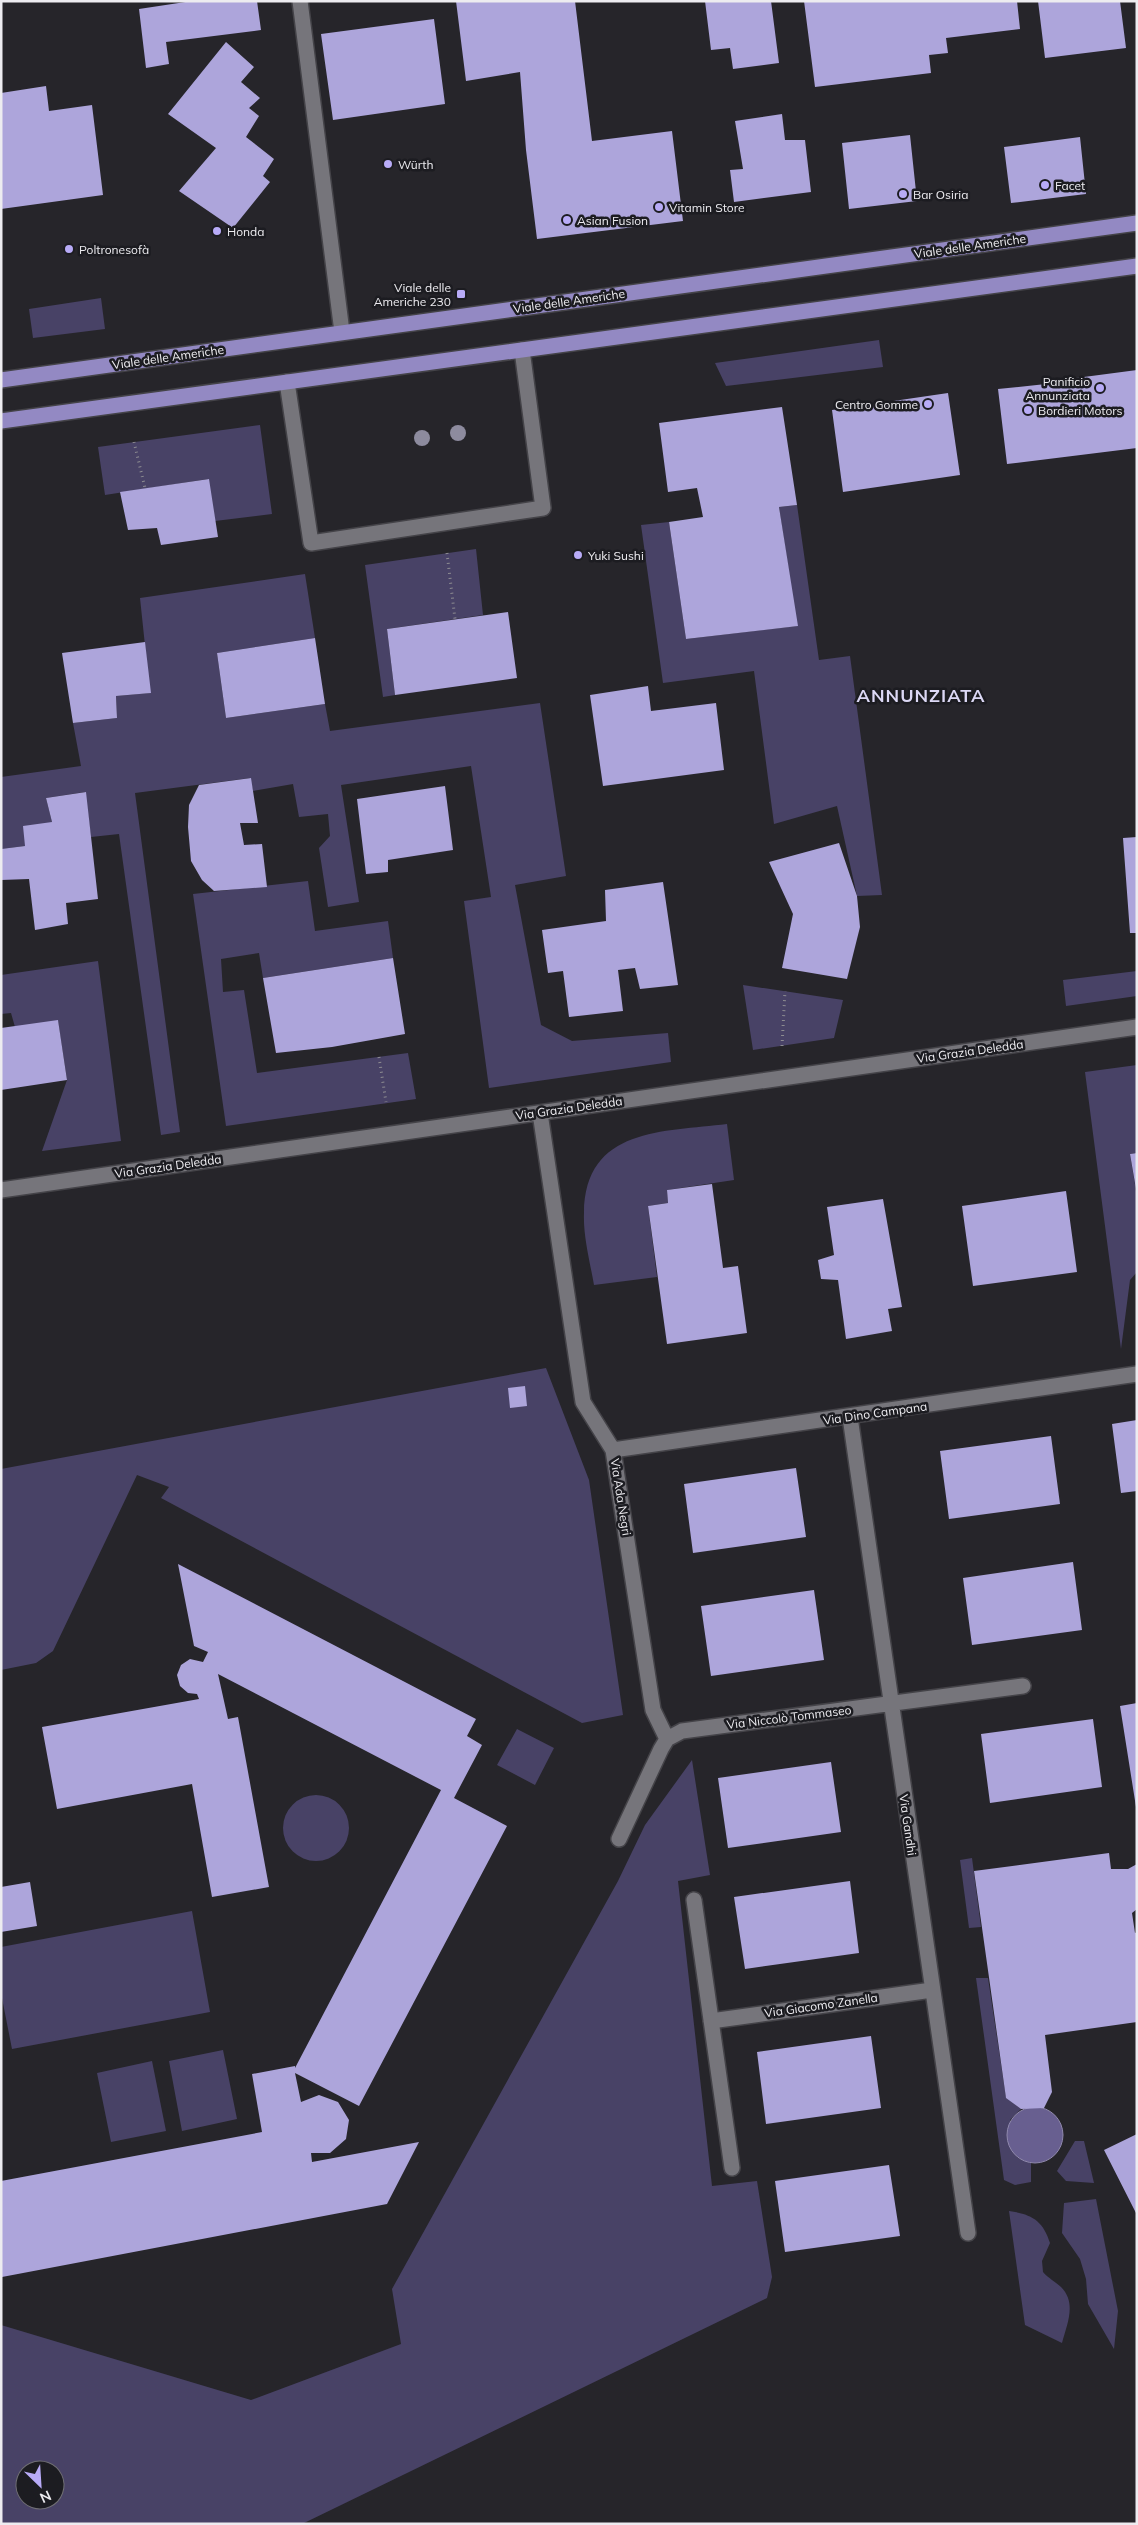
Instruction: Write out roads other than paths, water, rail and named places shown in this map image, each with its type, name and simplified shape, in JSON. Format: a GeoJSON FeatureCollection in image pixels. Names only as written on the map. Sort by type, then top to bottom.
{"type":"FeatureCollection","features":[{"type":"Feature","properties":{"kind":"main road","name":"Viale delle Americhe"},"geometry":{"type":"LineString","coordinates":[[1,380],[1137,223]]}},
{"type":"Feature","properties":{"kind":"main road"},"geometry":{"type":"LineString","coordinates":[[1,421],[1137,266]]}},
{"type":"Feature","properties":{"kind":"street"},"geometry":{"type":"LineString","coordinates":[[300,1],[342,332]]}},
{"type":"Feature","properties":{"kind":"street"},"geometry":{"type":"LineString","coordinates":[[287,382],[311,543],[543,508],[522,350]]}},
{"type":"Feature","properties":{"kind":"street","name":"Via Grazia Deledda"},"geometry":{"type":"LineString","coordinates":[[1,1190],[1137,1027]]}},
{"type":"Feature","properties":{"kind":"street","name":"Via Ada Negri"},"geometry":{"type":"LineString","coordinates":[[540,1113],[583,1402],[613,1450],[653,1710],[667,1739]]}},
{"type":"Feature","properties":{"kind":"street","name":"Via Dino Campana"},"geometry":{"type":"LineString","coordinates":[[613,1450],[1137,1374]]}},
{"type":"Feature","properties":{"kind":"street","name":"Via Gandhi"},"geometry":{"type":"LineString","coordinates":[[850,1417],[968,2233]]}},
{"type":"Feature","properties":{"kind":"street","name":"Via Niccolò Tommaseo"},"geometry":{"type":"LineString","coordinates":[[667,1739],[682,1731],[1024,1686]]}},
{"type":"Feature","properties":{"kind":"street"},"geometry":{"type":"LineString","coordinates":[[619,1840],[667,1739]]}},
{"type":"Feature","properties":{"kind":"street"},"geometry":{"type":"LineString","coordinates":[[694,1900],[732,2168]]}},
{"type":"Feature","properties":{"kind":"street","name":"Via Giacomo Zanella"},"geometry":{"type":"LineString","coordinates":[[711,2021],[932,1990]]}},
{"type":"Feature","properties":{"kind":"place","name":"Würth"},"geometry":{"type":"Point","coordinates":[388,164]}},
{"type":"Feature","properties":{"kind":"place","name":"Facet"},"geometry":{"type":"Point","coordinates":[1045,185]}},
{"type":"Feature","properties":{"kind":"place","name":"Bar Osiria"},"geometry":{"type":"Point","coordinates":[903,194]}},
{"type":"Feature","properties":{"kind":"place","name":"Vitamin Store"},"geometry":{"type":"Point","coordinates":[659,207]}},
{"type":"Feature","properties":{"kind":"place","name":"Asian Fusion"},"geometry":{"type":"Point","coordinates":[567,220]}},
{"type":"Feature","properties":{"kind":"place","name":"Honda"},"geometry":{"type":"Point","coordinates":[217,231]}},
{"type":"Feature","properties":{"kind":"place","name":"Poltronesofà"},"geometry":{"type":"Point","coordinates":[69,249]}},
{"type":"Feature","properties":{"kind":"place","name":"Viale delle Americhe 230"},"geometry":{"type":"Point","coordinates":[461,294]}},
{"type":"Feature","properties":{"kind":"place","name":"Panificio Annunziata"},"geometry":{"type":"Point","coordinates":[1100,388]}},
{"type":"Feature","properties":{"kind":"place","name":"Centro Gomme"},"geometry":{"type":"Point","coordinates":[928,404]}},
{"type":"Feature","properties":{"kind":"place","name":"Bordieri Motors"},"geometry":{"type":"Point","coordinates":[1028,410]}},
{"type":"Feature","properties":{"kind":"place","name":"Yuki Sushi"},"geometry":{"type":"Point","coordinates":[578,555]}},
{"type":"Feature","properties":{"kind":"district","name":"ANNUNZIATA"},"geometry":{"type":"Point","coordinates":[921,695]}}]}
